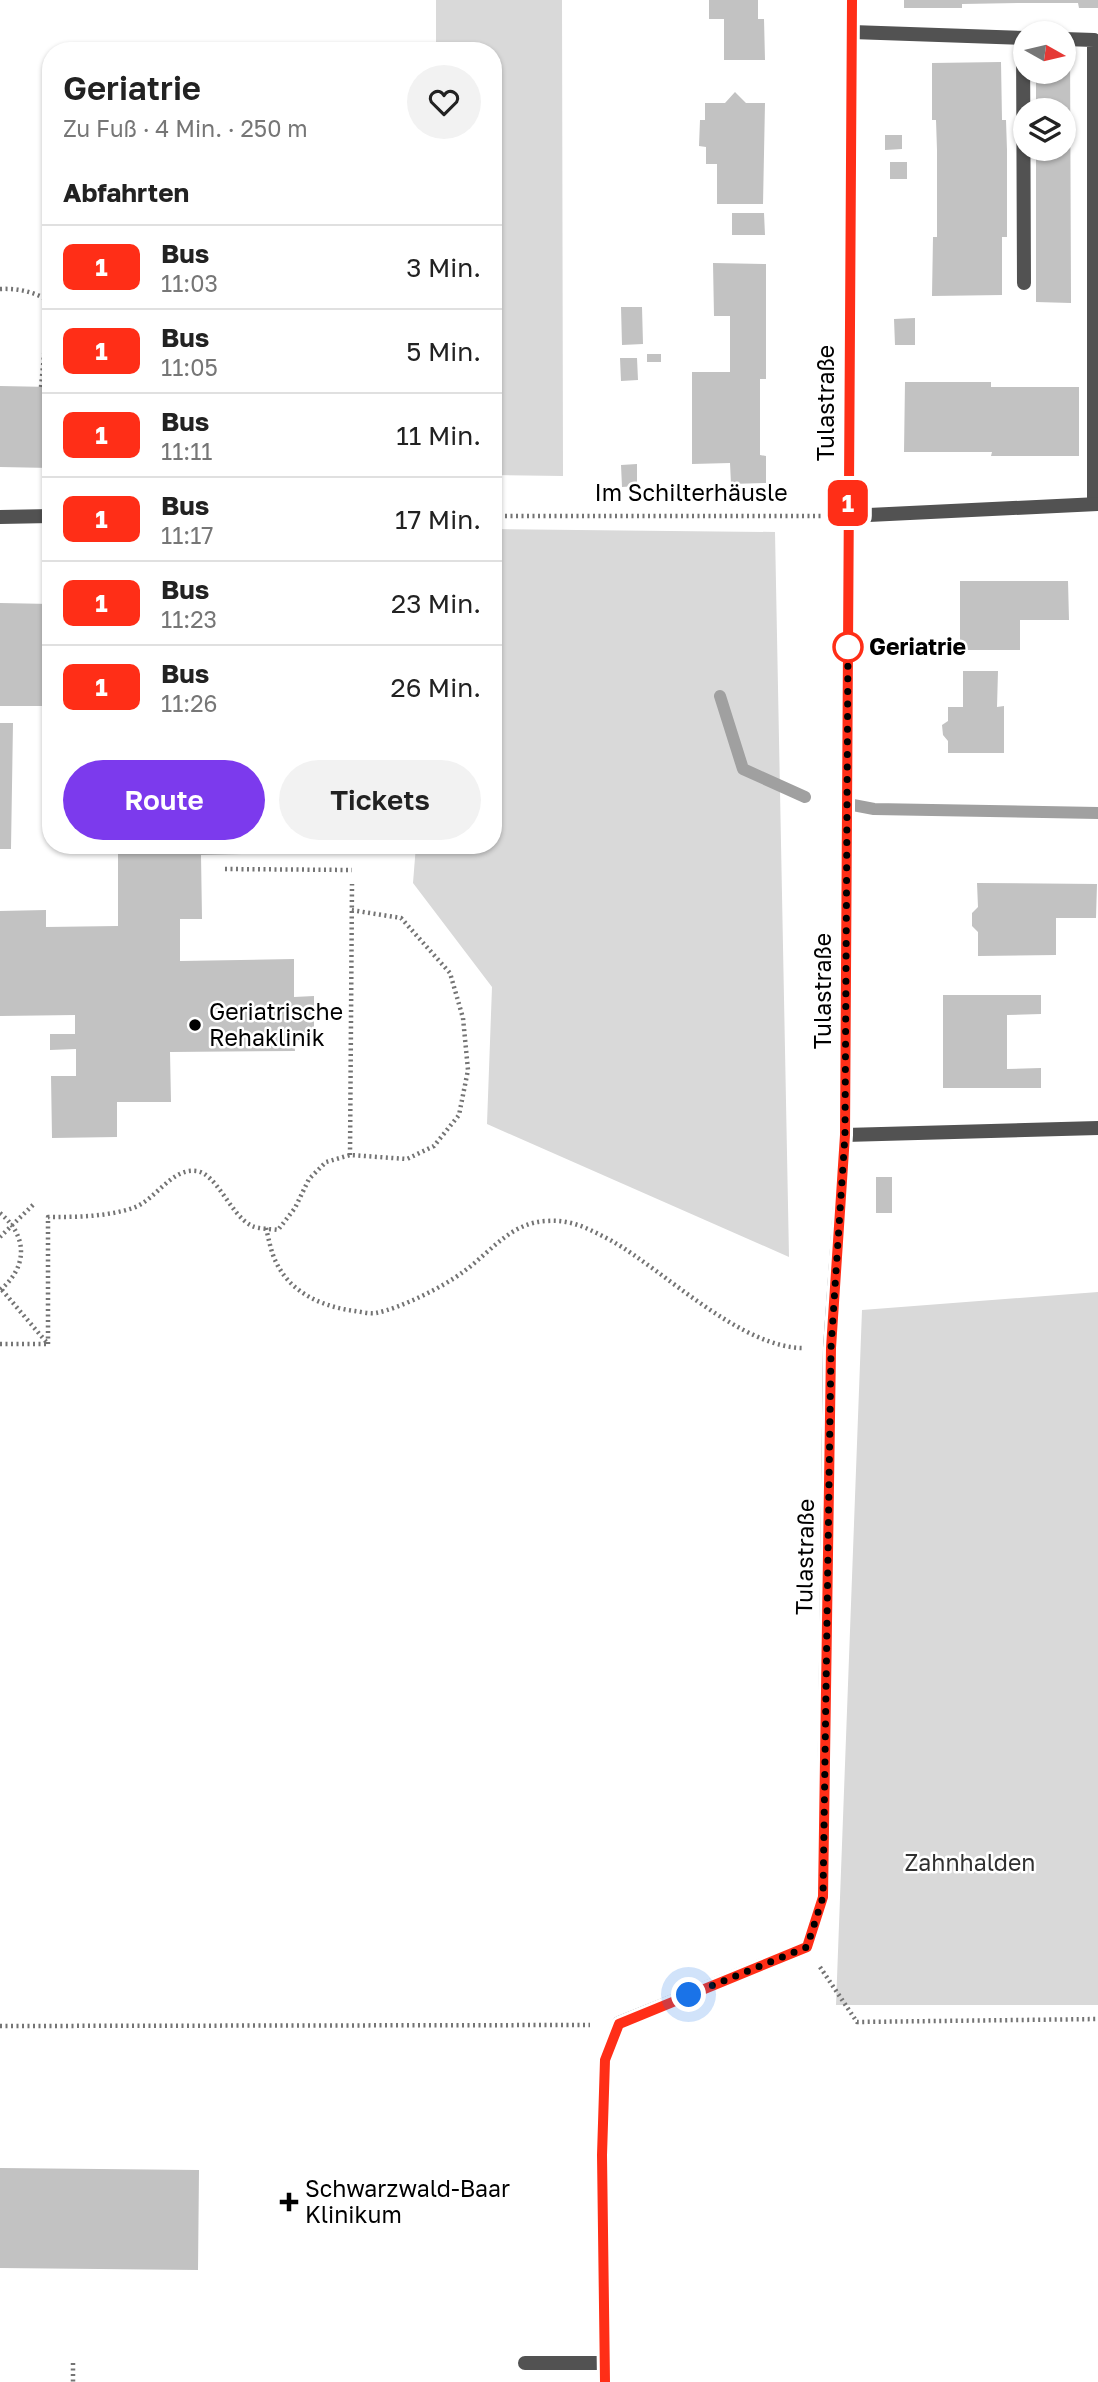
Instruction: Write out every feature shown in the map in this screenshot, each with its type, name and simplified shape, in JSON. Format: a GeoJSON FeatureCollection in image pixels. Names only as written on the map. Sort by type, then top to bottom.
{"type":"FeatureCollection","features":[{"type":"Feature","properties":{"kind":"street","name":"Tulastraße"},"geometry":{"type":"LineString","coordinates":[[807,1947],[823,1897],[831,1348],[845,1135],[852,0]]}},
{"type":"Feature","properties":{"kind":"street"},"geometry":{"type":"LineString","coordinates":[[852,32],[1013,38]]}},
{"type":"Feature","properties":{"kind":"street"},"geometry":{"type":"LineString","coordinates":[[848,516],[1096,504],[1094,40],[1076,39]]}},
{"type":"Feature","properties":{"kind":"street"},"geometry":{"type":"LineString","coordinates":[[1024,84],[1024,283]]}},
{"type":"Feature","properties":{"kind":"street"},"geometry":{"type":"LineString","coordinates":[[0,517],[42,516]]}},
{"type":"Feature","properties":{"kind":"street"},"geometry":{"type":"LineString","coordinates":[[845,1135],[1098,1128]]}},
{"type":"Feature","properties":{"kind":"street"},"geometry":{"type":"LineString","coordinates":[[605,2382],[602,2155],[605,2060],[619,2024],[807,1947]]}},
{"type":"Feature","properties":{"kind":"street"},"geometry":{"type":"LineString","coordinates":[[525,2363],[606,2363]]}},
{"type":"Feature","properties":{"kind":"path"},"geometry":{"type":"LineString","coordinates":[[0,289],[14,288],[42,296]]}},
{"type":"Feature","properties":{"kind":"path"},"geometry":{"type":"LineString","coordinates":[[41,387],[42,376]]}},
{"type":"Feature","properties":{"kind":"path","name":"Im Schilterhäusle"},"geometry":{"type":"LineString","coordinates":[[502,516],[848,516]]}},
{"type":"Feature","properties":{"kind":"path"},"geometry":{"type":"LineString","coordinates":[[225,869],[352,870]]}},
{"type":"Feature","properties":{"kind":"path"},"geometry":{"type":"LineString","coordinates":[[350,1154],[352,884]]}},
{"type":"Feature","properties":{"kind":"path"},"geometry":{"type":"LineString","coordinates":[[48,1344],[48,1217],[94,1217],[136,1207],[175,1176],[195,1170],[208,1175],[230,1207],[252,1226],[278,1230],[295,1208],[309,1179],[326,1162],[350,1154],[407,1159],[434,1146],[459,1115],[468,1070],[463,1018],[450,973],[401,918],[351,911]]}},
{"type":"Feature","properties":{"kind":"path"},"geometry":{"type":"LineString","coordinates":[[0,1237],[35,1203]]}},
{"type":"Feature","properties":{"kind":"path"},"geometry":{"type":"LineString","coordinates":[[0,1213],[13,1224],[22,1247],[18,1272],[1,1290],[48,1344]]}},
{"type":"Feature","properties":{"kind":"path"},"geometry":{"type":"LineString","coordinates":[[266,1228],[277,1265],[300,1293],[332,1308],[375,1313],[422,1296],[463,1272],[500,1240],[532,1221],[566,1220],[597,1233],[638,1256],[709,1309],[749,1332],[789,1348],[831,1348]]}},
{"type":"Feature","properties":{"kind":"path"},"geometry":{"type":"LineString","coordinates":[[0,1344],[48,1344]]}},
{"type":"Feature","properties":{"kind":"path"},"geometry":{"type":"LineString","coordinates":[[807,1947],[857,2022],[1098,2019]]}},
{"type":"Feature","properties":{"kind":"path"},"geometry":{"type":"LineString","coordinates":[[0,2026],[457,2027],[619,2024]]}},
{"type":"Feature","properties":{"kind":"path"},"geometry":{"type":"LineString","coordinates":[[73,2363],[73,2382]]}},
{"type":"Feature","properties":{"kind":"green space"},"geometry":{"type":"Polygon","coordinates":[[[436,0],[562,0],[563,476],[502,475],[502,42],[436,42],[436,0]]]}},
{"type":"Feature","properties":{"kind":"green space"},"geometry":{"type":"Polygon","coordinates":[[[502,529],[775,532],[789,1257],[487,1124],[492,987],[413,883],[415,854],[502,854],[502,529]]]}},
{"type":"Feature","properties":{"kind":"green space","name":"Zahnhalden"},"geometry":{"type":"Polygon","coordinates":[[[1098,1292],[1098,2005],[836,2005],[862,1310],[1098,1292]]]}},
{"type":"Feature","properties":{"kind":"building"},"geometry":{"type":"Polygon","coordinates":[[[709,0],[758,0],[758,19],[764,19],[765,60],[724,60],[724,19],[709,19],[709,0]]]}},
{"type":"Feature","properties":{"kind":"building"},"geometry":{"type":"Polygon","coordinates":[[[904,0],[1098,0],[1098,8],[1079,8],[1078,3],[1020,3],[962,4],[962,8],[904,8],[904,0]]]}},
{"type":"Feature","properties":{"kind":"building"},"geometry":{"type":"Polygon","coordinates":[[[1001,62],[1002,120],[1006,120],[1007,150],[1007,237],[1002,237],[1002,295],[932,296],[933,237],[937,237],[937,150],[936,120],[932,120],[932,63],[1001,62]]]}},
{"type":"Feature","properties":{"kind":"building"},"geometry":{"type":"Polygon","coordinates":[[[1036,84],[1070,84],[1070,98],[1036,98],[1036,84]]]}},
{"type":"Feature","properties":{"kind":"building"},"geometry":{"type":"Polygon","coordinates":[[[735,92],[746,103],[765,103],[763,204],[717,204],[717,164],[706,164],[706,147],[699,146],[700,120],[705,120],[705,103],[725,103],[735,92]]]}},
{"type":"Feature","properties":{"kind":"building"},"geometry":{"type":"Polygon","coordinates":[[[885,135],[902,135],[902,149],[885,150],[885,135]]]}},
{"type":"Feature","properties":{"kind":"building"},"geometry":{"type":"Polygon","coordinates":[[[1036,161],[1070,161],[1071,303],[1036,302],[1036,161]]]}},
{"type":"Feature","properties":{"kind":"building"},"geometry":{"type":"Polygon","coordinates":[[[890,162],[907,162],[907,179],[890,179],[890,162]]]}},
{"type":"Feature","properties":{"kind":"building"},"geometry":{"type":"Polygon","coordinates":[[[732,213],[764,213],[765,235],[732,235],[732,213]]]}},
{"type":"Feature","properties":{"kind":"building"},"geometry":{"type":"Polygon","coordinates":[[[713,263],[766,264],[766,379],[760,379],[760,455],[766,456],[766,483],[731,484],[730,463],[692,464],[692,372],[730,372],[730,316],[714,316],[713,263]]]}},
{"type":"Feature","properties":{"kind":"building"},"geometry":{"type":"Polygon","coordinates":[[[621,307],[642,307],[643,344],[622,345],[621,307]]]}},
{"type":"Feature","properties":{"kind":"building"},"geometry":{"type":"Polygon","coordinates":[[[915,318],[915,345],[895,345],[894,319],[915,318]]]}},
{"type":"Feature","properties":{"kind":"building"},"geometry":{"type":"Polygon","coordinates":[[[647,354],[661,354],[661,362],[647,362],[647,354]]]}},
{"type":"Feature","properties":{"kind":"building"},"geometry":{"type":"Polygon","coordinates":[[[620,358],[637,358],[638,380],[621,381],[620,358]]]}},
{"type":"Feature","properties":{"kind":"building"},"geometry":{"type":"Polygon","coordinates":[[[905,382],[991,382],[991,387],[1079,387],[1079,456],[904,452],[905,382]]]}},
{"type":"Feature","properties":{"kind":"building"},"geometry":{"type":"Polygon","coordinates":[[[0,386],[42,387],[42,468],[0,467],[0,386]]]}},
{"type":"Feature","properties":{"kind":"building"},"geometry":{"type":"Polygon","coordinates":[[[637,464],[637,486],[622,487],[621,465],[637,464]]]}},
{"type":"Feature","properties":{"kind":"building"},"geometry":{"type":"Polygon","coordinates":[[[960,581],[1068,581],[1069,620],[1020,620],[1020,650],[960,650],[960,581]]]}},
{"type":"Feature","properties":{"kind":"building"},"geometry":{"type":"Polygon","coordinates":[[[0,603],[42,604],[42,706],[0,706],[0,603]]]}},
{"type":"Feature","properties":{"kind":"building"},"geometry":{"type":"Polygon","coordinates":[[[963,671],[998,671],[997,707],[1004,706],[1004,753],[948,753],[948,741],[943,735],[942,725],[948,721],[948,707],[963,707],[963,671]]]}},
{"type":"Feature","properties":{"kind":"building"},"geometry":{"type":"Polygon","coordinates":[[[0,723],[13,723],[11,849],[0,849],[0,723]]]}},
{"type":"Feature","properties":{"kind":"building","name":"Geriatrische Rehaklinik"},"geometry":{"type":"Polygon","coordinates":[[[118,854],[242,854],[201,855],[202,919],[180,919],[180,961],[294,959],[294,997],[314,996],[314,1040],[294,1040],[295,1051],[170,1052],[171,1102],[117,1102],[117,1137],[52,1138],[51,1076],[76,1076],[76,1049],[50,1050],[50,1034],[75,1034],[75,1015],[0,1016],[0,911],[46,910],[46,927],[118,926],[118,854]]]}},
{"type":"Feature","properties":{"kind":"building"},"geometry":{"type":"Polygon","coordinates":[[[977,883],[1097,884],[1096,918],[1056,918],[1056,955],[978,956],[978,932],[972,926],[972,913],[978,907],[977,883]]]}},
{"type":"Feature","properties":{"kind":"building"},"geometry":{"type":"Polygon","coordinates":[[[943,995],[1041,995],[1041,1014],[1007,1015],[1007,1069],[1041,1068],[1041,1088],[943,1088],[943,995]]]}},
{"type":"Feature","properties":{"kind":"building"},"geometry":{"type":"Polygon","coordinates":[[[876,1177],[892,1177],[892,1213],[876,1213],[876,1177]]]}},
{"type":"Feature","properties":{"kind":"building"},"geometry":{"type":"Polygon","coordinates":[[[0,2168],[199,2170],[198,2270],[0,2268],[0,2168]]]}},
{"type":"Feature","properties":{"kind":"waterway"},"geometry":{"type":"LineString","coordinates":[[720,696],[743,769],[805,797]]}},
{"type":"Feature","properties":{"kind":"waterway"},"geometry":{"type":"LineString","coordinates":[[853,805],[874,809],[1098,813]]}},
{"type":"Feature","properties":{"kind":"bus line","name":"1"},"geometry":{"type":"LineString","coordinates":[[605,2382],[602,2155],[605,2060],[619,2024],[807,1947],[823,1897],[831,1348],[845,1135],[852,0]]}},
{"type":"Feature","properties":{"kind":"place","name":"Geriatrie"},"geometry":{"type":"Point","coordinates":[848,647]}},
{"type":"Feature","properties":{"kind":"place","name":"Geriatrische Rehaklinik"},"geometry":{"type":"Point","coordinates":[195,1025]}},
{"type":"Feature","properties":{"kind":"place","name":"Schwarzwald-Baar Klinikum"},"geometry":{"type":"Point","coordinates":[289,2202]}},
{"type":"Feature","properties":{"kind":"route"},"geometry":{"type":"LineString","coordinates":[[689,1995],[807,1947],[823,1897],[831,1348],[845,1135],[848,647]]}}]}
